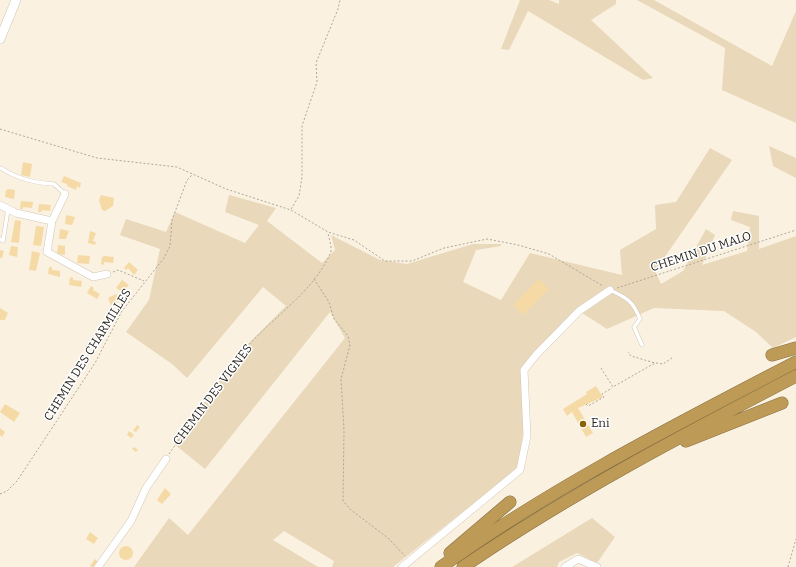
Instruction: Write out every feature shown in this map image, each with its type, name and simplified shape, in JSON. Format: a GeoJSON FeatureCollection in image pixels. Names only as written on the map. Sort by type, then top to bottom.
{"type":"FeatureCollection","features":[{"type":"Feature","properties":{"kind":"highway"},"geometry":{"type":"LineString","coordinates":[[772,355],[796,348]]}},
{"type":"Feature","properties":{"kind":"highway"},"geometry":{"type":"LineString","coordinates":[[441,567],[491,532],[568,484],[632,448],[796,362]]}},
{"type":"Feature","properties":{"kind":"highway"},"geometry":{"type":"LineString","coordinates":[[463,567],[521,528],[635,460],[796,376]]}},
{"type":"Feature","properties":{"kind":"highway"},"geometry":{"type":"LineString","coordinates":[[635,460],[782,403]]}},
{"type":"Feature","properties":{"kind":"highway"},"geometry":{"type":"LineString","coordinates":[[433,567],[510,502]]}},
{"type":"Feature","properties":{"kind":"main road"},"geometry":{"type":"LineString","coordinates":[[0,39],[16,0]]}},
{"type":"Feature","properties":{"kind":"street"},"geometry":{"type":"LineString","coordinates":[[65,194],[52,220],[47,252],[92,277],[107,274]]}},
{"type":"Feature","properties":{"kind":"street"},"geometry":{"type":"LineString","coordinates":[[0,205],[16,213],[52,220]]}},
{"type":"Feature","properties":{"kind":"street"},"geometry":{"type":"LineString","coordinates":[[402,567],[520,470],[527,436],[524,370],[536,355],[579,311],[610,290]]}},
{"type":"Feature","properties":{"kind":"street"},"geometry":{"type":"LineString","coordinates":[[98,567],[131,520],[146,488],[166,459]]}},
{"type":"Feature","properties":{"kind":"street"},"geometry":{"type":"LineString","coordinates":[[565,567],[578,559],[596,567]]}},
{"type":"Feature","properties":{"kind":"lane"},"geometry":{"type":"LineString","coordinates":[[1,168],[9,174],[36,183],[54,184],[65,194]]}},
{"type":"Feature","properties":{"kind":"lane"},"geometry":{"type":"LineString","coordinates":[[0,239],[3,241],[8,208]]}},
{"type":"Feature","properties":{"kind":"lane"},"geometry":{"type":"LineString","coordinates":[[610,290],[630,299],[636,309],[640,319],[634,327],[642,345]]}},
{"type":"Feature","properties":{"kind":"path"},"geometry":{"type":"LineString","coordinates":[[291,210],[299,196],[302,177],[302,126],[317,82],[316,63],[338,9],[340,0]]}},
{"type":"Feature","properties":{"kind":"path"},"geometry":{"type":"LineString","coordinates":[[0,129],[96,158],[177,167],[194,173],[226,189],[291,210],[328,232],[354,240],[385,261],[412,261],[444,248],[487,239],[518,245],[549,254],[610,290]]}},
{"type":"Feature","properties":{"kind":"path","name":"CHEMIN DES CHARMILLES"},"geometry":{"type":"LineString","coordinates":[[0,494],[7,491],[17,481],[95,363],[122,311],[144,281],[164,258],[170,246],[172,220],[187,180],[194,173]]}},
{"type":"Feature","properties":{"kind":"path","name":"CHEMIN DU MALO"},"geometry":{"type":"LineString","coordinates":[[610,290],[796,230]]}},
{"type":"Feature","properties":{"kind":"path","name":"CHEMIN DES VIGNES"},"geometry":{"type":"LineString","coordinates":[[166,459],[211,393],[247,347],[314,279],[331,252],[328,232]]}},
{"type":"Feature","properties":{"kind":"path"},"geometry":{"type":"LineString","coordinates":[[107,274],[118,270],[144,281]]}},
{"type":"Feature","properties":{"kind":"path"},"geometry":{"type":"LineString","coordinates":[[314,279],[329,302],[334,319],[348,336],[350,345],[341,379],[344,430],[343,502],[356,514],[388,538],[409,561]]}},
{"type":"Feature","properties":{"kind":"path"},"geometry":{"type":"LineString","coordinates":[[628,352],[632,356],[663,364],[672,358],[671,356]]}},
{"type":"Feature","properties":{"kind":"path"},"geometry":{"type":"LineString","coordinates":[[586,404],[588,406],[604,398],[602,394],[655,363]]}},
{"type":"Feature","properties":{"kind":"path"},"geometry":{"type":"LineString","coordinates":[[601,368],[613,387]]}},
{"type":"Feature","properties":{"kind":"path"},"geometry":{"type":"LineString","coordinates":[[788,567],[796,539]]}},
{"type":"Feature","properties":{"kind":"shaded area"},"geometry":{"type":"Polygon","coordinates":[[[520,0],[549,0],[559,4],[559,0],[616,0],[616,4],[591,20],[653,78],[643,80],[528,11],[509,50],[501,49],[520,0]]]}},
{"type":"Feature","properties":{"kind":"shaded area"},"geometry":{"type":"Polygon","coordinates":[[[637,0],[654,0],[772,66],[796,11],[796,123],[722,90],[725,48],[637,0]]]}},
{"type":"Feature","properties":{"kind":"shaded area"},"geometry":{"type":"Polygon","coordinates":[[[769,146],[796,158],[796,178],[773,166],[769,146]]]}},
{"type":"Feature","properties":{"kind":"shaded area"},"geometry":{"type":"Polygon","coordinates":[[[710,148],[732,160],[655,271],[661,284],[683,271],[706,229],[715,235],[702,265],[747,251],[750,227],[731,220],[733,211],[759,216],[759,249],[796,236],[796,337],[773,348],[756,332],[724,311],[654,308],[607,329],[579,311],[524,371],[523,433],[518,466],[507,477],[393,567],[332,567],[334,561],[284,531],[273,540],[318,567],[134,567],[169,518],[188,535],[345,338],[330,312],[205,469],[174,444],[247,345],[286,306],[263,287],[187,378],[172,364],[126,332],[149,300],[160,249],[120,235],[126,219],[166,232],[175,212],[245,243],[259,225],[225,212],[229,195],[276,208],[267,221],[322,263],[335,250],[331,235],[380,260],[407,264],[473,244],[501,244],[501,246],[476,250],[463,282],[501,300],[530,253],[622,275],[620,250],[656,229],[655,205],[676,202],[710,148]]]}},
{"type":"Feature","properties":{"kind":"shaded area"},"geometry":{"type":"Polygon","coordinates":[[[592,518],[615,537],[597,563],[577,553],[559,562],[557,567],[512,567],[592,518]]]}},
{"type":"Feature","properties":{"kind":"building"},"geometry":{"type":"Polygon","coordinates":[[[23,162],[32,164],[30,177],[21,175],[23,162]]]}},
{"type":"Feature","properties":{"kind":"building"},"geometry":{"type":"Polygon","coordinates":[[[64,176],[81,183],[80,188],[77,186],[76,190],[61,182],[64,176]]]}},
{"type":"Feature","properties":{"kind":"building"},"geometry":{"type":"Polygon","coordinates":[[[6,190],[15,190],[14,199],[5,197],[6,190]]]}},
{"type":"Feature","properties":{"kind":"building"},"geometry":{"type":"Polygon","coordinates":[[[101,195],[114,198],[113,206],[105,211],[102,210],[99,200],[101,195]]]}},
{"type":"Feature","properties":{"kind":"building"},"geometry":{"type":"Polygon","coordinates":[[[21,201],[33,202],[32,208],[23,207],[23,209],[20,209],[21,201]]]}},
{"type":"Feature","properties":{"kind":"building"},"geometry":{"type":"Polygon","coordinates":[[[39,204],[51,205],[50,211],[42,210],[41,212],[38,212],[39,204]]]}},
{"type":"Feature","properties":{"kind":"building"},"geometry":{"type":"Polygon","coordinates":[[[66,215],[75,217],[72,225],[65,224],[66,215]]]}},
{"type":"Feature","properties":{"kind":"building"},"geometry":{"type":"Polygon","coordinates":[[[15,220],[21,221],[19,243],[11,242],[15,220]]]}},
{"type":"Feature","properties":{"kind":"building"},"geometry":{"type":"Polygon","coordinates":[[[36,226],[44,227],[41,246],[33,245],[36,226]]]}},
{"type":"Feature","properties":{"kind":"building"},"geometry":{"type":"Polygon","coordinates":[[[60,229],[69,231],[66,239],[59,239],[60,229]]]}},
{"type":"Feature","properties":{"kind":"building"},"geometry":{"type":"Polygon","coordinates":[[[90,231],[96,233],[93,241],[96,242],[95,245],[88,243],[90,231]]]}},
{"type":"Feature","properties":{"kind":"building"},"geometry":{"type":"Polygon","coordinates":[[[58,245],[65,246],[65,255],[57,254],[58,245]]]}},
{"type":"Feature","properties":{"kind":"building"},"geometry":{"type":"Polygon","coordinates":[[[11,246],[18,247],[17,257],[9,255],[11,246]]]}},
{"type":"Feature","properties":{"kind":"building"},"geometry":{"type":"Polygon","coordinates":[[[0,250],[4,251],[2,258],[0,258],[0,250]]]}},
{"type":"Feature","properties":{"kind":"building"},"geometry":{"type":"Polygon","coordinates":[[[32,251],[40,253],[36,271],[29,270],[32,251]]]}},
{"type":"Feature","properties":{"kind":"building"},"geometry":{"type":"Polygon","coordinates":[[[78,255],[90,256],[89,264],[77,263],[78,255]]]}},
{"type":"Feature","properties":{"kind":"building"},"geometry":{"type":"Polygon","coordinates":[[[102,257],[114,257],[113,263],[104,262],[104,265],[101,264],[102,257]]]}},
{"type":"Feature","properties":{"kind":"building"},"geometry":{"type":"Polygon","coordinates":[[[129,262],[138,270],[134,275],[128,268],[126,270],[124,268],[129,262]]]}},
{"type":"Feature","properties":{"kind":"building"},"geometry":{"type":"Polygon","coordinates":[[[49,267],[52,267],[52,270],[60,271],[60,277],[48,274],[49,267]]]}},
{"type":"Feature","properties":{"kind":"building"},"geometry":{"type":"Polygon","coordinates":[[[70,277],[73,278],[73,280],[82,281],[81,287],[69,285],[70,277]]]}},
{"type":"Feature","properties":{"kind":"building"},"geometry":{"type":"Polygon","coordinates":[[[539,279],[549,289],[523,315],[513,305],[539,279]]]}},
{"type":"Feature","properties":{"kind":"building"},"geometry":{"type":"Polygon","coordinates":[[[122,280],[129,285],[122,292],[116,288],[122,280]]]}},
{"type":"Feature","properties":{"kind":"building"},"geometry":{"type":"Polygon","coordinates":[[[91,286],[94,288],[93,290],[100,294],[97,299],[87,293],[91,286]]]}},
{"type":"Feature","properties":{"kind":"building"},"geometry":{"type":"Polygon","coordinates":[[[116,294],[120,301],[111,305],[108,298],[116,294]]]}},
{"type":"Feature","properties":{"kind":"building"},"geometry":{"type":"Polygon","coordinates":[[[0,308],[8,313],[5,320],[0,320],[0,308]]]}},
{"type":"Feature","properties":{"kind":"building"},"geometry":{"type":"Polygon","coordinates":[[[596,386],[603,397],[578,408],[593,433],[586,437],[572,412],[567,416],[563,409],[587,394],[586,392],[596,386]]]}},
{"type":"Feature","properties":{"kind":"building"},"geometry":{"type":"Polygon","coordinates":[[[5,404],[20,413],[14,422],[0,412],[5,404]]]}},
{"type":"Feature","properties":{"kind":"building"},"geometry":{"type":"Polygon","coordinates":[[[137,425],[140,427],[136,432],[133,431],[137,425]]]}},
{"type":"Feature","properties":{"kind":"building"},"geometry":{"type":"Polygon","coordinates":[[[0,428],[5,432],[2,437],[0,435],[0,428]]]}},
{"type":"Feature","properties":{"kind":"building"},"geometry":{"type":"Polygon","coordinates":[[[129,431],[134,435],[131,438],[127,435],[129,431]]]}},
{"type":"Feature","properties":{"kind":"building"},"geometry":{"type":"Polygon","coordinates":[[[134,447],[138,450],[136,452],[132,449],[134,447]]]}},
{"type":"Feature","properties":{"kind":"building"},"geometry":{"type":"Polygon","coordinates":[[[165,488],[171,494],[162,504],[157,500],[165,488]]]}},
{"type":"Feature","properties":{"kind":"building"},"geometry":{"type":"Polygon","coordinates":[[[90,532],[98,538],[94,544],[86,539],[90,532]]]}},
{"type":"Feature","properties":{"kind":"building"},"geometry":{"type":"Polygon","coordinates":[[[126,546],[131,548],[133,553],[131,558],[126,560],[121,558],[119,553],[121,548],[126,546]]]}},
{"type":"Feature","properties":{"kind":"building"},"geometry":{"type":"Polygon","coordinates":[[[95,559],[98,562],[94,567],[90,566],[95,559]]]}},
{"type":"Feature","properties":{"kind":"place","name":"Eni"},"geometry":{"type":"Point","coordinates":[583,424]}}]}
